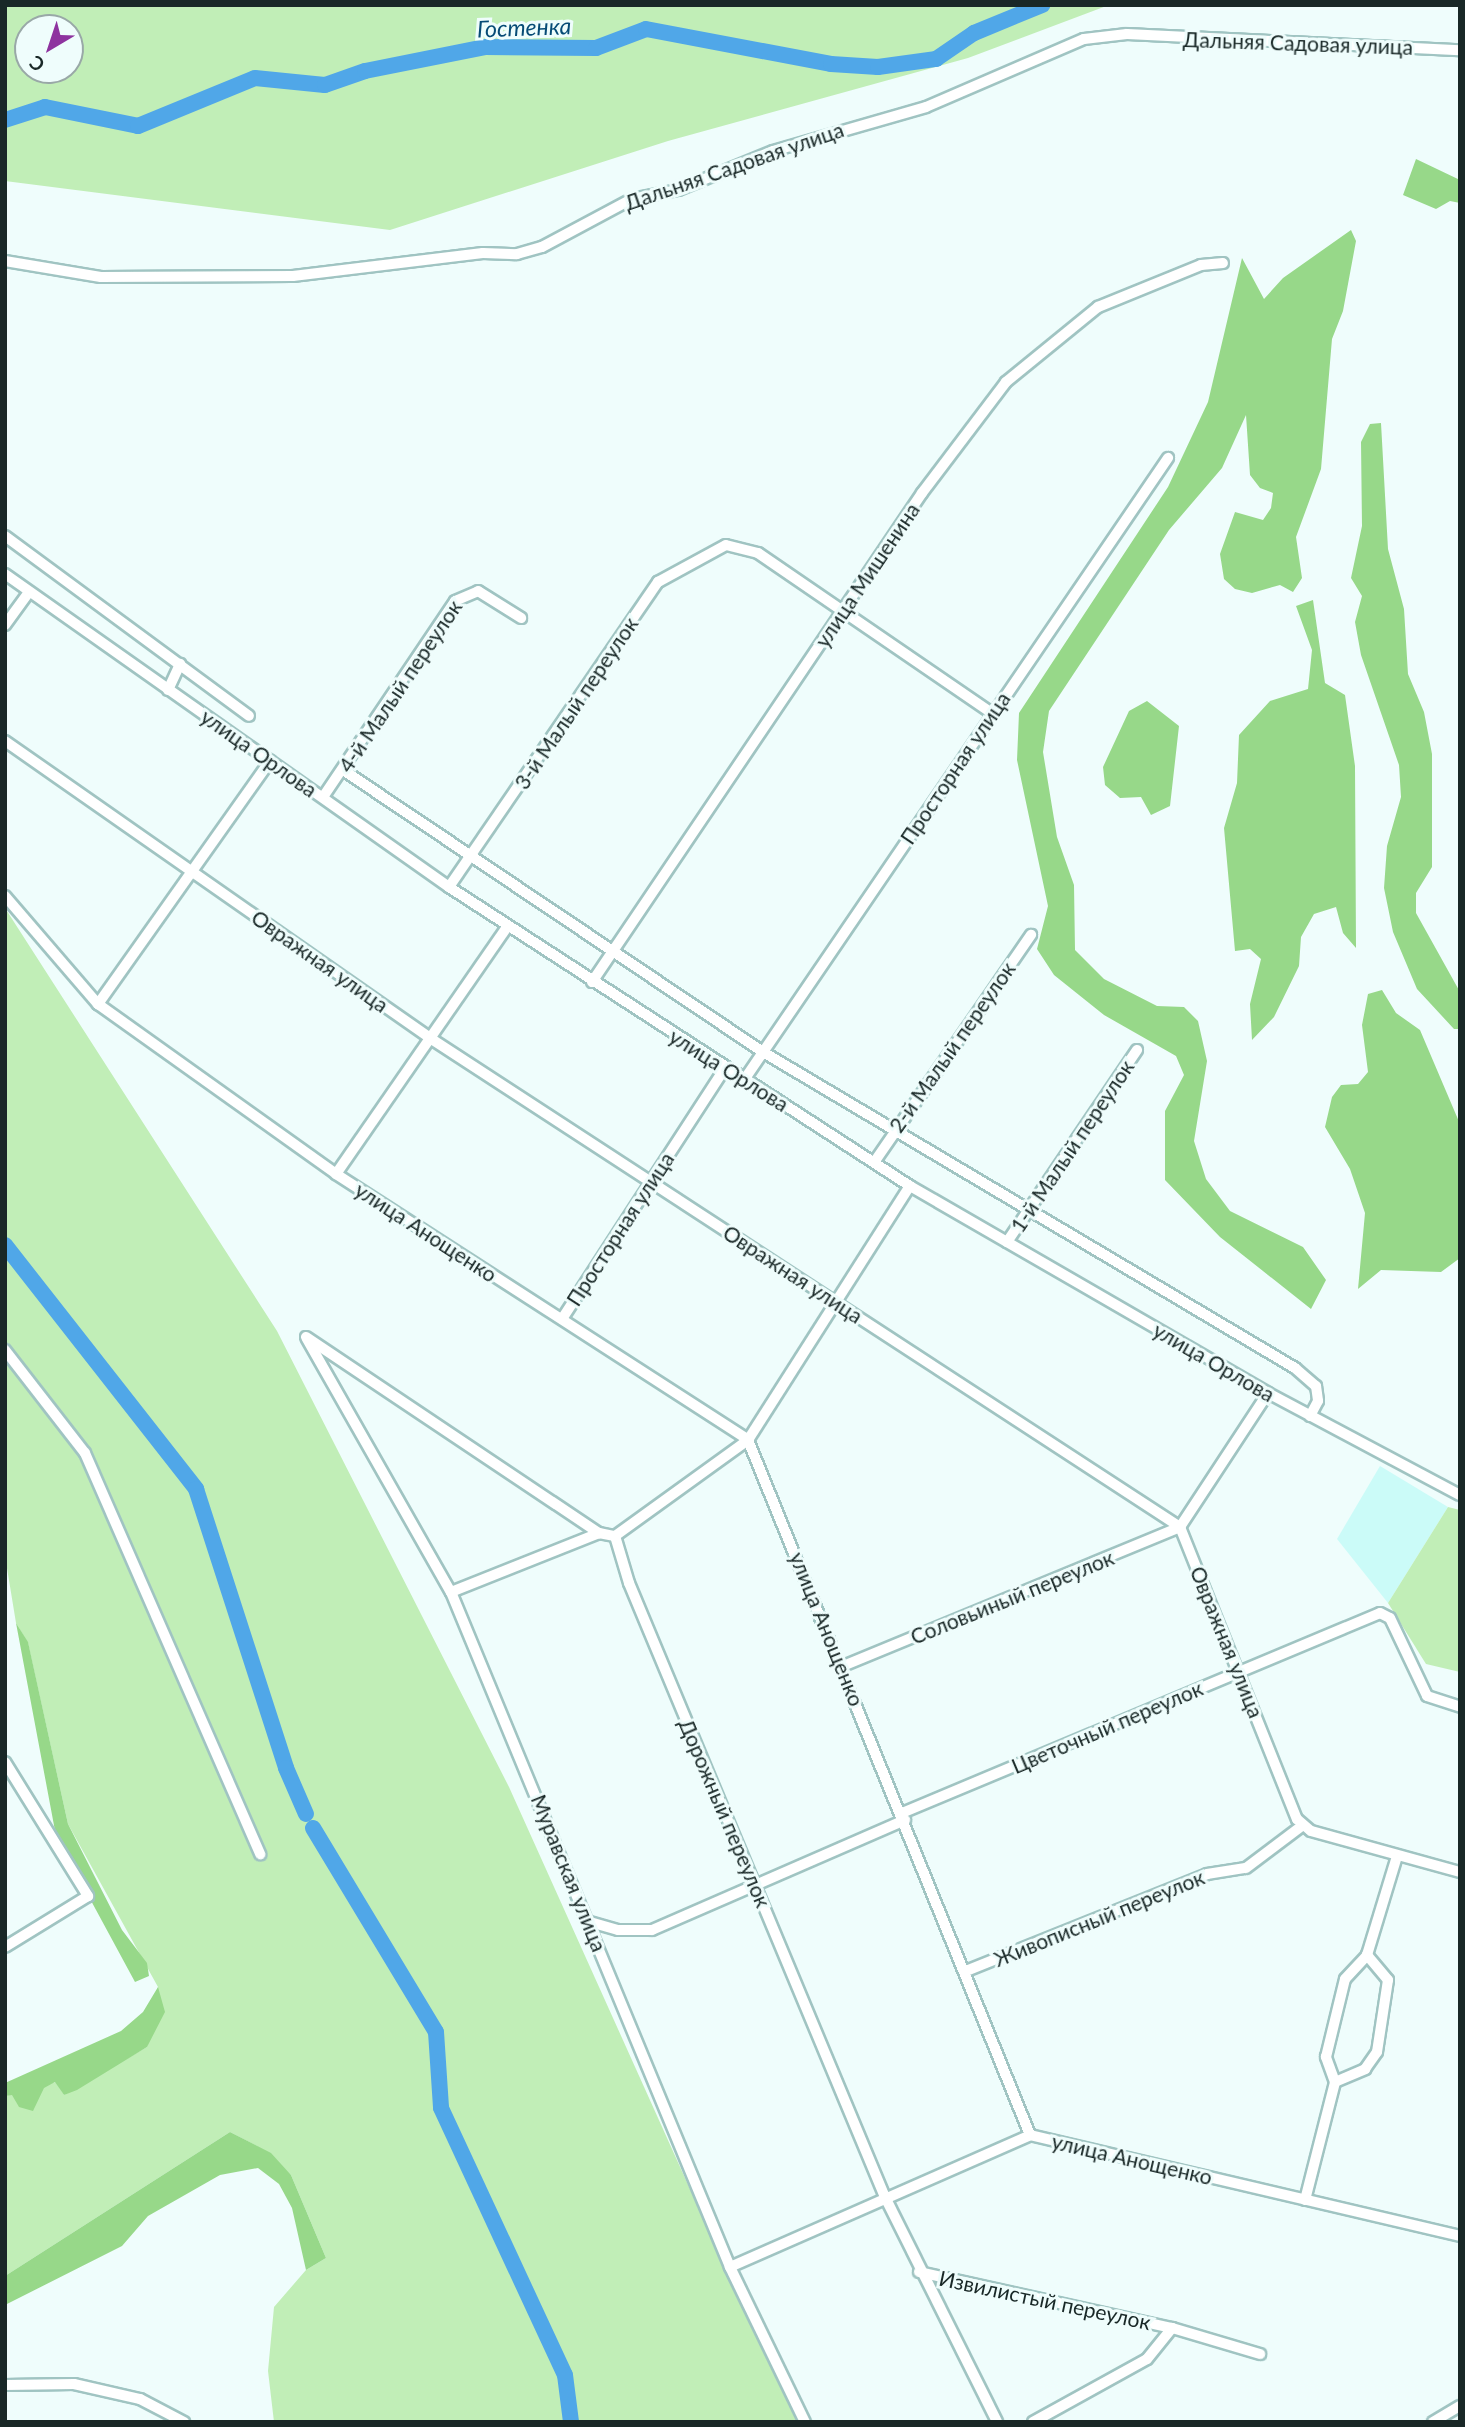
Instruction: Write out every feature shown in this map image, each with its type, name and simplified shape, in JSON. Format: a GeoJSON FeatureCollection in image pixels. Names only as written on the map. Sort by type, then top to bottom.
{"type":"FeatureCollection","features":[{"type":"Feature","properties":{"kind":"street","name":"Дальняя Садовая улица"},"geometry":{"type":"LineString","coordinates":[[5,261],[101,277],[293,276],[483,253],[517,254],[542,247],[632,199],[678,190],[773,151],[926,107],[1084,39],[1127,34],[1460,50]]}},
{"type":"Feature","properties":{"kind":"street","name":"улица Мишенина"},"geometry":{"type":"LineString","coordinates":[[592,982],[611,950],[948,457],[1028,360],[1117,297],[1223,262]]}},
{"type":"Feature","properties":{"kind":"street","name":"Просторная улица"},"geometry":{"type":"LineString","coordinates":[[744,1080],[1168,458]]}},
{"type":"Feature","properties":{"kind":"street"},"geometry":{"type":"LineString","coordinates":[[5,536],[249,716]]}},
{"type":"Feature","properties":{"kind":"street","name":"3-й Малый переулок"},"geometry":{"type":"LineString","coordinates":[[449,887],[658,582],[726,545],[758,553],[845,609]]}},
{"type":"Feature","properties":{"kind":"street","name":"улица Орлова"},"geometry":{"type":"LineString","coordinates":[[5,575],[449,887],[910,1186],[1268,1393],[1460,1495]]}},
{"type":"Feature","properties":{"kind":"street"},"geometry":{"type":"LineString","coordinates":[[5,625],[29,592]]}},
{"type":"Feature","properties":{"kind":"street","name":"4-й Малый переулок"},"geometry":{"type":"LineString","coordinates":[[323,797],[462,595],[487,594],[520,618]]}},
{"type":"Feature","properties":{"kind":"street"},"geometry":{"type":"LineString","coordinates":[[845,609],[992,713]]}},
{"type":"Feature","properties":{"kind":"street"},"geometry":{"type":"LineString","coordinates":[[168,690],[180,664]]}},
{"type":"Feature","properties":{"kind":"street","name":"Овражная улица"},"geometry":{"type":"LineString","coordinates":[[5,741],[433,1040],[1180,1527],[1303,1825]]}},
{"type":"Feature","properties":{"kind":"street"},"geometry":{"type":"LineString","coordinates":[[5,897],[98,1004],[270,761]]}},
{"type":"Feature","properties":{"kind":"street","name":"улица Орлова"},"geometry":{"type":"LineString","coordinates":[[343,770],[470,858],[763,1052],[892,1132],[1195,1304],[1295,1368],[1316,1386],[1318,1401],[1310,1416]]}},
{"type":"Feature","properties":{"kind":"street"},"geometry":{"type":"LineString","coordinates":[[336,1174],[433,1040],[508,926]]}},
{"type":"Feature","properties":{"kind":"street","name":"2-й Малый переулок"},"geometry":{"type":"LineString","coordinates":[[874,1161],[1031,934]]}},
{"type":"Feature","properties":{"kind":"street","name":"улица Анощенко"},"geometry":{"type":"LineString","coordinates":[[98,1004],[336,1174],[748,1440],[843,1666],[1030,2135],[1460,2236]]}},
{"type":"Feature","properties":{"kind":"street","name":"1-й Малый переулок"},"geometry":{"type":"LineString","coordinates":[[1007,1242],[1137,1050]]}},
{"type":"Feature","properties":{"kind":"street","name":"Просторная улица"},"geometry":{"type":"LineString","coordinates":[[562,1319],[725,1068]]}},
{"type":"Feature","properties":{"kind":"street"},"geometry":{"type":"LineString","coordinates":[[451,1591],[599,1533],[615,1536],[748,1440],[838,1303],[910,1186]]}},
{"type":"Feature","properties":{"kind":"street","name":"Муравская улица"},"geometry":{"type":"LineString","coordinates":[[599,1533],[306,1337],[451,1591],[590,1922],[730,2267],[805,2422]]}},
{"type":"Feature","properties":{"kind":"street"},"geometry":{"type":"LineString","coordinates":[[5,1350],[85,1453],[260,1854]]}},
{"type":"Feature","properties":{"kind":"street"},"geometry":{"type":"LineString","coordinates":[[1180,1527],[1268,1393]]}},
{"type":"Feature","properties":{"kind":"street","name":"Соловьиный переулок"},"geometry":{"type":"LineString","coordinates":[[843,1666],[1180,1527]]}},
{"type":"Feature","properties":{"kind":"street","name":"Дорожный переулок"},"geometry":{"type":"LineString","coordinates":[[615,1536],[629,1583],[885,2197],[919,2272],[997,2422]]}},
{"type":"Feature","properties":{"kind":"street","name":"Цветочный переулок"},"geometry":{"type":"LineString","coordinates":[[590,1922],[618,1930],[652,1930],[755,1886],[903,1816],[1380,1613],[1390,1618],[1427,1696],[1460,1707]]}},
{"type":"Feature","properties":{"kind":"street"},"geometry":{"type":"LineString","coordinates":[[5,1762],[9,1775],[88,1896],[5,1947]]}},
{"type":"Feature","properties":{"kind":"street"},"geometry":{"type":"LineString","coordinates":[[1303,1825],[1397,1856],[1460,1872]]}},
{"type":"Feature","properties":{"kind":"street","name":"Живописный переулок"},"geometry":{"type":"LineString","coordinates":[[966,1971],[1207,1874],[1245,1868],[1303,1825]]}},
{"type":"Feature","properties":{"kind":"street"},"geometry":{"type":"LineString","coordinates":[[1306,2200],[1335,2082],[1326,2057],[1328,2043],[1345,1979],[1367,1955],[1397,1856]]}},
{"type":"Feature","properties":{"kind":"street"},"geometry":{"type":"LineString","coordinates":[[1335,2082],[1365,2069],[1377,2052],[1388,1980],[1367,1955]]}},
{"type":"Feature","properties":{"kind":"street"},"geometry":{"type":"LineString","coordinates":[[730,2267],[1030,2135]]}},
{"type":"Feature","properties":{"kind":"street","name":"Извилистый переулок"},"geometry":{"type":"LineString","coordinates":[[919,2272],[1172,2328],[1261,2354]]}},
{"type":"Feature","properties":{"kind":"street","name":"Извилистый переулок"},"geometry":{"type":"LineString","coordinates":[[1034,2422],[1147,2359],[1172,2328]]}},
{"type":"Feature","properties":{"kind":"street"},"geometry":{"type":"LineString","coordinates":[[5,2385],[74,2384],[140,2399],[184,2422]]}},
{"type":"Feature","properties":{"kind":"street"},"geometry":{"type":"LineString","coordinates":[[1433,2422],[1460,2406]]}},
{"type":"Feature","properties":{"kind":"shaded area"},"geometry":{"type":"Polygon","coordinates":[[[1380,1466],[1448,1507],[1388,1603],[1337,1539],[1380,1466]]]}},
{"type":"Feature","properties":{"kind":"green space"},"geometry":{"type":"Polygon","coordinates":[[[5,5],[1109,5],[968,58],[668,141],[390,230],[5,181],[5,5]]]}},
{"type":"Feature","properties":{"kind":"green space"},"geometry":{"type":"Polygon","coordinates":[[[1416,159],[1460,180],[1460,203],[1450,201],[1436,209],[1403,195],[1416,159]]]}},
{"type":"Feature","properties":{"kind":"green space"},"geometry":{"type":"Polygon","coordinates":[[[1351,230],[1356,241],[1343,311],[1332,339],[1321,469],[1296,537],[1302,578],[1293,592],[1280,585],[1252,593],[1235,589],[1224,579],[1220,554],[1235,512],[1263,520],[1271,508],[1273,493],[1260,488],[1250,475],[1246,415],[1222,468],[1169,530],[1049,711],[1043,752],[1057,837],[1074,885],[1075,950],[1104,979],[1157,1006],[1184,1007],[1198,1021],[1207,1061],[1194,1141],[1206,1179],[1230,1211],[1303,1247],[1326,1280],[1311,1309],[1220,1237],[1165,1180],[1165,1111],[1184,1075],[1176,1056],[1104,1015],[1054,975],[1037,949],[1048,906],[1017,760],[1019,713],[1168,487],[1208,402],[1242,258],[1264,299],[1283,278],[1351,230]]]}},
{"type":"Feature","properties":{"kind":"green space"},"geometry":{"type":"Polygon","coordinates":[[[1381,423],[1388,549],[1404,609],[1408,674],[1424,712],[1432,754],[1432,867],[1416,893],[1416,913],[1460,992],[1460,1029],[1454,1029],[1417,989],[1393,932],[1384,888],[1387,846],[1401,797],[1399,765],[1361,655],[1355,622],[1362,596],[1351,578],[1362,526],[1361,442],[1370,424],[1381,423]]]}},
{"type":"Feature","properties":{"kind":"green space"},"geometry":{"type":"Polygon","coordinates":[[[1313,600],[1325,683],[1345,695],[1355,766],[1356,948],[1343,933],[1336,907],[1314,914],[1301,937],[1299,966],[1274,1017],[1252,1040],[1250,1004],[1261,959],[1250,949],[1235,951],[1224,828],[1237,783],[1239,735],[1270,701],[1308,689],[1312,650],[1296,606],[1313,600]]]}},
{"type":"Feature","properties":{"kind":"green space"},"geometry":{"type":"Polygon","coordinates":[[[1147,701],[1179,726],[1170,806],[1151,815],[1141,797],[1120,798],[1105,785],[1103,767],[1129,711],[1147,701]]]}},
{"type":"Feature","properties":{"kind":"green space"},"geometry":{"type":"Polygon","coordinates":[[[5,908],[277,1331],[509,1787],[699,2209],[803,2422],[274,2422],[268,2371],[274,2307],[306,2270],[326,2258],[291,2175],[257,2146],[230,2132],[5,2276],[5,2096],[56,2082],[64,2095],[147,2047],[158,1987],[68,1824],[28,1643],[16,1623],[5,1556],[5,908]]]}},
{"type":"Feature","properties":{"kind":"green space"},"geometry":{"type":"Polygon","coordinates":[[[1382,990],[1396,1013],[1420,1030],[1460,1124],[1460,1258],[1441,1272],[1381,1270],[1358,1289],[1365,1213],[1350,1169],[1325,1127],[1332,1097],[1341,1085],[1358,1084],[1368,1072],[1362,1025],[1368,994],[1382,990]]]}},
{"type":"Feature","properties":{"kind":"green space"},"geometry":{"type":"Polygon","coordinates":[[[1448,1507],[1460,1510],[1460,1672],[1426,1664],[1388,1603],[1448,1507]]]}},
{"type":"Feature","properties":{"kind":"green space"},"geometry":{"type":"Polygon","coordinates":[[[16,1623],[28,1642],[68,1824],[122,1930],[147,1963],[149,1976],[135,1982],[56,1836],[16,1623]]]}},
{"type":"Feature","properties":{"kind":"green space"},"geometry":{"type":"Polygon","coordinates":[[[158,1987],[165,2012],[147,2047],[77,2090],[64,2095],[55,2082],[44,2088],[33,2111],[19,2107],[12,2095],[5,2096],[5,2083],[121,2031],[143,2012],[158,1987]]]}},
{"type":"Feature","properties":{"kind":"green space"},"geometry":{"type":"Polygon","coordinates":[[[230,2132],[271,2153],[291,2175],[326,2258],[306,2270],[292,2208],[279,2184],[258,2168],[220,2175],[148,2216],[122,2246],[5,2305],[5,2276],[230,2132]]]}},
{"type":"Feature","properties":{"kind":"waterway","name":"Гостенка"},"geometry":{"type":"LineString","coordinates":[[5,120],[45,107],[138,126],[255,78],[325,85],[365,71],[485,47],[596,48],[646,29],[831,64],[878,67],[936,59],[974,33],[1042,5]]}},
{"type":"Feature","properties":{"kind":"waterway"},"geometry":{"type":"LineString","coordinates":[[5,1245],[196,1489],[286,1768],[306,1814]]}},
{"type":"Feature","properties":{"kind":"waterway"},"geometry":{"type":"LineString","coordinates":[[313,1828],[436,2032],[441,2108],[565,2375],[571,2422]]}}]}
